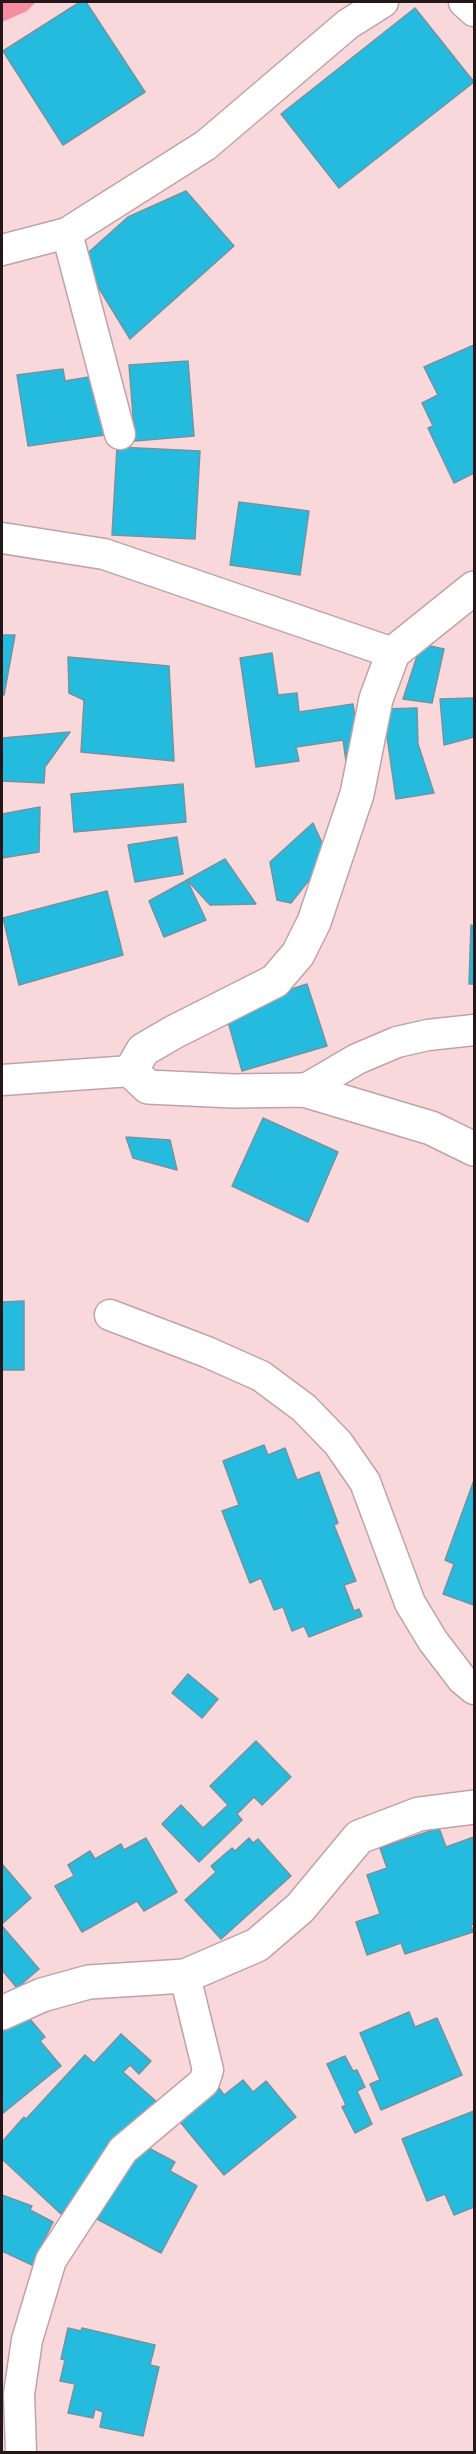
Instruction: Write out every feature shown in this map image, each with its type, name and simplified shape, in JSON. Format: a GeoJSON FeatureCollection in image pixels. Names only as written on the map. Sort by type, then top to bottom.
{"type":"FeatureCollection","features":[{"type":"Feature","properties":{"kind":"street"},"geometry":{"type":"LineString","coordinates":[[2,250],[67,233],[206,145],[348,24],[384,2]]}},
{"type":"Feature","properties":{"kind":"street"},"geometry":{"type":"LineString","coordinates":[[464,2],[474,11]]}},
{"type":"Feature","properties":{"kind":"street"},"geometry":{"type":"LineString","coordinates":[[67,233],[120,434]]}},
{"type":"Feature","properties":{"kind":"street"},"geometry":{"type":"LineString","coordinates":[[2,538],[104,554],[393,653]]}},
{"type":"Feature","properties":{"kind":"street"},"geometry":{"type":"LineString","coordinates":[[131,1071],[143,1050],[275,981],[298,954],[314,922],[357,794],[376,699],[393,653],[474,588]]}},
{"type":"Feature","properties":{"kind":"street"},"geometry":{"type":"LineString","coordinates":[[304,1090],[357,1059],[397,1042],[428,1035],[474,1030]]}},
{"type":"Feature","properties":{"kind":"street"},"geometry":{"type":"LineString","coordinates":[[2,1080],[131,1071],[148,1087],[304,1090],[431,1128],[474,1149]]}},
{"type":"Feature","properties":{"kind":"street"},"geometry":{"type":"LineString","coordinates":[[110,1315],[207,1352],[261,1376],[304,1408],[338,1443],[365,1482],[410,1603],[454,1670],[474,1689]]}},
{"type":"Feature","properties":{"kind":"street"},"geometry":{"type":"LineString","coordinates":[[2,2013],[42,1995],[89,1982],[185,1976],[257,1946],[300,1908],[359,1837],[418,1814],[474,1807]]}},
{"type":"Feature","properties":{"kind":"street"},"geometry":{"type":"LineString","coordinates":[[21,2452],[19,2394],[27,2340],[51,2260],[123,2150],[204,2082],[208,2070],[185,1976]]}},
{"type":"Feature","properties":{"kind":"shaded area"},"geometry":{"type":"Polygon","coordinates":[[[2,2],[36,2],[27,11],[2,22],[2,2]]]}},
{"type":"Feature","properties":{"kind":"building"},"geometry":{"type":"Polygon","coordinates":[[[80,2],[86,2],[145,92],[63,145],[3,51],[80,2]]]}},
{"type":"Feature","properties":{"kind":"building"},"geometry":{"type":"Polygon","coordinates":[[[415,8],[474,82],[339,188],[281,114],[415,8]]]}},
{"type":"Feature","properties":{"kind":"building"},"geometry":{"type":"Polygon","coordinates":[[[186,191],[234,246],[130,339],[81,259],[128,217],[186,191]]]}},
{"type":"Feature","properties":{"kind":"building"},"geometry":{"type":"Polygon","coordinates":[[[474,345],[474,473],[454,483],[428,428],[433,426],[422,403],[438,395],[424,367],[474,345]]]}},
{"type":"Feature","properties":{"kind":"building"},"geometry":{"type":"Polygon","coordinates":[[[188,361],[194,436],[135,441],[129,365],[188,361]]]}},
{"type":"Feature","properties":{"kind":"building"},"geometry":{"type":"Polygon","coordinates":[[[63,369],[65,381],[95,376],[104,435],[28,446],[17,375],[63,369]]]}},
{"type":"Feature","properties":{"kind":"building"},"geometry":{"type":"Polygon","coordinates":[[[117,447],[200,451],[195,539],[112,535],[117,447]]]}},
{"type":"Feature","properties":{"kind":"building"},"geometry":{"type":"Polygon","coordinates":[[[239,502],[309,511],[300,575],[230,565],[239,502]]]}},
{"type":"Feature","properties":{"kind":"building"},"geometry":{"type":"Polygon","coordinates":[[[2,635],[15,635],[4,695],[2,695],[2,635]]]}},
{"type":"Feature","properties":{"kind":"building"},"geometry":{"type":"Polygon","coordinates":[[[421,644],[444,649],[432,703],[403,699],[421,644]]]}},
{"type":"Feature","properties":{"kind":"building"},"geometry":{"type":"Polygon","coordinates":[[[272,653],[278,695],[297,693],[299,712],[353,704],[361,759],[346,761],[343,740],[296,747],[299,761],[256,767],[240,658],[272,653]]]}},
{"type":"Feature","properties":{"kind":"building"},"geometry":{"type":"Polygon","coordinates":[[[68,657],[169,666],[174,761],[81,752],[84,700],[69,693],[68,657]]]}},
{"type":"Feature","properties":{"kind":"building"},"geometry":{"type":"Polygon","coordinates":[[[474,698],[474,737],[444,745],[440,699],[474,698]]]}},
{"type":"Feature","properties":{"kind":"building"},"geometry":{"type":"Polygon","coordinates":[[[417,708],[418,744],[434,793],[396,799],[383,709],[417,708]]]}},
{"type":"Feature","properties":{"kind":"building"},"geometry":{"type":"Polygon","coordinates":[[[70,732],[45,767],[44,783],[2,781],[2,738],[70,732]]]}},
{"type":"Feature","properties":{"kind":"building"},"geometry":{"type":"Polygon","coordinates":[[[183,784],[186,822],[74,832],[71,794],[183,784]]]}},
{"type":"Feature","properties":{"kind":"building"},"geometry":{"type":"Polygon","coordinates":[[[40,807],[39,852],[2,858],[2,814],[40,807]]]}},
{"type":"Feature","properties":{"kind":"building"},"geometry":{"type":"Polygon","coordinates":[[[313,823],[328,856],[291,903],[277,900],[270,862],[313,823]]]}},
{"type":"Feature","properties":{"kind":"building"},"geometry":{"type":"Polygon","coordinates":[[[177,837],[183,874],[135,882],[128,845],[177,837]]]}},
{"type":"Feature","properties":{"kind":"building"},"geometry":{"type":"Polygon","coordinates":[[[225,859],[256,904],[210,905],[187,880],[225,859]]]}},
{"type":"Feature","properties":{"kind":"building"},"geometry":{"type":"Polygon","coordinates":[[[187,880],[206,920],[164,937],[149,901],[187,880]]]}},
{"type":"Feature","properties":{"kind":"building"},"geometry":{"type":"Polygon","coordinates":[[[107,891],[123,955],[19,985],[3,918],[107,891]]]}},
{"type":"Feature","properties":{"kind":"building"},"geometry":{"type":"Polygon","coordinates":[[[471,925],[474,926],[474,984],[469,984],[471,925]]]}},
{"type":"Feature","properties":{"kind":"building"},"geometry":{"type":"Polygon","coordinates":[[[307,984],[327,1046],[242,1071],[225,1011],[307,984]]]}},
{"type":"Feature","properties":{"kind":"building"},"geometry":{"type":"Polygon","coordinates":[[[263,1118],[338,1152],[308,1222],[232,1186],[263,1118]]]}},
{"type":"Feature","properties":{"kind":"building"},"geometry":{"type":"Polygon","coordinates":[[[126,1137],[170,1140],[177,1170],[133,1158],[126,1137]]]}},
{"type":"Feature","properties":{"kind":"building"},"geometry":{"type":"Polygon","coordinates":[[[24,1301],[24,1370],[2,1370],[2,1302],[24,1301]]]}},
{"type":"Feature","properties":{"kind":"building"},"geometry":{"type":"Polygon","coordinates":[[[264,1445],[268,1455],[285,1448],[297,1480],[319,1472],[338,1523],[334,1525],[356,1581],[344,1585],[354,1611],[359,1609],[362,1616],[309,1637],[304,1626],[292,1631],[283,1607],[274,1610],[261,1578],[250,1583],[222,1511],[239,1505],[223,1461],[264,1445]]]}},
{"type":"Feature","properties":{"kind":"building"},"geometry":{"type":"Polygon","coordinates":[[[474,1480],[474,1605],[443,1594],[454,1564],[445,1560],[474,1480]]]}},
{"type":"Feature","properties":{"kind":"building"},"geometry":{"type":"Polygon","coordinates":[[[188,1674],[218,1699],[202,1718],[172,1693],[188,1674]]]}},
{"type":"Feature","properties":{"kind":"building"},"geometry":{"type":"Polygon","coordinates":[[[256,1741],[291,1777],[262,1805],[254,1797],[237,1814],[242,1820],[199,1862],[162,1824],[181,1805],[203,1828],[228,1805],[210,1786],[256,1741]]]}},
{"type":"Feature","properties":{"kind":"building"},"geometry":{"type":"Polygon","coordinates":[[[439,1828],[446,1847],[474,1837],[474,1924],[471,1925],[473,1932],[405,1954],[401,1943],[367,1955],[356,1922],[380,1914],[367,1875],[387,1868],[380,1848],[439,1828]]]}},
{"type":"Feature","properties":{"kind":"building"},"geometry":{"type":"Polygon","coordinates":[[[146,1838],[177,1892],[144,1911],[137,1901],[82,1932],[55,1886],[74,1876],[68,1865],[90,1851],[95,1859],[121,1844],[124,1850],[146,1838]]]}},
{"type":"Feature","properties":{"kind":"building"},"geometry":{"type":"Polygon","coordinates":[[[249,1838],[253,1843],[258,1839],[291,1876],[221,1939],[185,1900],[216,1872],[211,1866],[232,1848],[235,1851],[249,1838]]]}},
{"type":"Feature","properties":{"kind":"building"},"geometry":{"type":"Polygon","coordinates":[[[2,1864],[31,1898],[2,1924],[2,1864]]]}},
{"type":"Feature","properties":{"kind":"building"},"geometry":{"type":"Polygon","coordinates":[[[2,1926],[39,1969],[17,1988],[2,1970],[2,1926]]]}},
{"type":"Feature","properties":{"kind":"building"},"geometry":{"type":"Polygon","coordinates":[[[24,2012],[45,2037],[40,2041],[61,2066],[2,2114],[2,2020],[24,2012]]]}},
{"type":"Feature","properties":{"kind":"building"},"geometry":{"type":"Polygon","coordinates":[[[409,2012],[415,2027],[437,2018],[462,2075],[381,2110],[370,2084],[380,2080],[360,2033],[409,2012]]]}},
{"type":"Feature","properties":{"kind":"building"},"geometry":{"type":"Polygon","coordinates":[[[121,2034],[151,2061],[139,2074],[130,2065],[123,2072],[158,2103],[61,2214],[2,2159],[2,2142],[85,2055],[94,2063],[121,2034]]]}},
{"type":"Feature","properties":{"kind":"building"},"geometry":{"type":"Polygon","coordinates":[[[345,2056],[353,2071],[357,2070],[365,2087],[357,2091],[372,2124],[355,2133],[342,2107],[346,2105],[327,2064],[345,2056]]]}},
{"type":"Feature","properties":{"kind":"building"},"geometry":{"type":"Polygon","coordinates":[[[243,2080],[253,2092],[266,2081],[296,2117],[224,2175],[176,2117],[216,2084],[224,2095],[243,2080]]]}},
{"type":"Feature","properties":{"kind":"building"},"geometry":{"type":"Polygon","coordinates":[[[474,2111],[474,2207],[454,2215],[445,2194],[427,2201],[402,2139],[474,2111]]]}},
{"type":"Feature","properties":{"kind":"building"},"geometry":{"type":"Polygon","coordinates":[[[139,2143],[175,2162],[170,2171],[197,2186],[161,2253],[97,2219],[139,2143]]]}},
{"type":"Feature","properties":{"kind":"building"},"geometry":{"type":"Polygon","coordinates":[[[2,2195],[32,2206],[30,2210],[53,2222],[32,2265],[2,2251],[2,2195]]]}},
{"type":"Feature","properties":{"kind":"building"},"geometry":{"type":"Polygon","coordinates":[[[68,2328],[81,2331],[82,2328],[155,2345],[150,2365],[159,2367],[143,2436],[100,2427],[103,2412],[95,2409],[93,2418],[68,2413],[75,2384],[60,2381],[65,2360],[61,2359],[68,2328]]]}}]}
